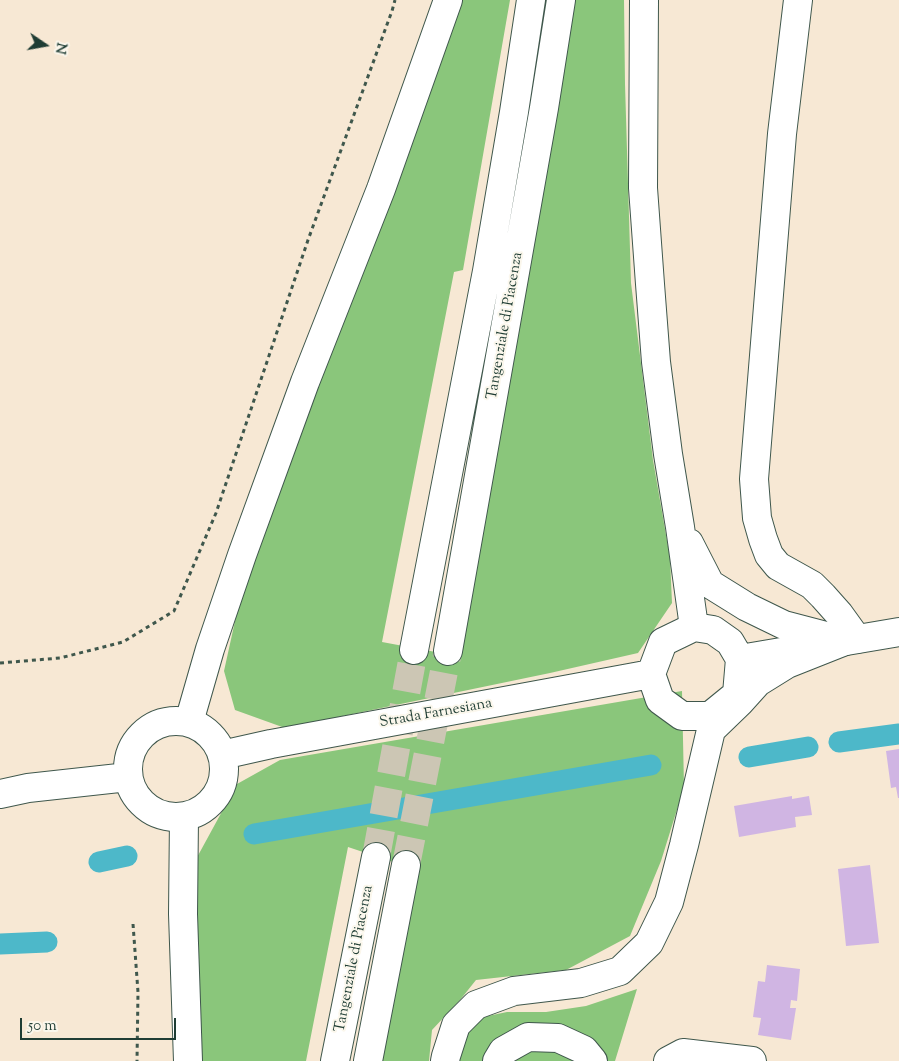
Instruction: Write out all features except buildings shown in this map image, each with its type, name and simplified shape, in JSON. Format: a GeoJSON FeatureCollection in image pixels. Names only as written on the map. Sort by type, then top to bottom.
{"type":"FeatureCollection","features":[{"type":"Feature","properties":{"kind":"main road"},"geometry":{"type":"LineString","coordinates":[[190,722],[210,649],[245,545],[305,382],[381,189],[448,0]]}},
{"type":"Feature","properties":{"kind":"main road","name":"Tangenziale di Piacenza"},"geometry":{"type":"LineString","coordinates":[[414,650],[487,271],[531,0]]}},
{"type":"Feature","properties":{"kind":"main road","name":"Tangenziale di Piacenza"},"geometry":{"type":"LineString","coordinates":[[448,651],[544,108],[561,0]]}},
{"type":"Feature","properties":{"kind":"main road"},"geometry":{"type":"LineString","coordinates":[[644,0],[643,188],[656,362],[694,627]]}},
{"type":"Feature","properties":{"kind":"main road"},"geometry":{"type":"LineString","coordinates":[[798,0],[782,134],[754,479],[758,518],[769,555],[778,566],[812,585],[823,596],[839,614],[851,640]]}},
{"type":"Feature","properties":{"kind":"main road"},"geometry":{"type":"LineString","coordinates":[[680,527],[710,584],[747,607],[784,625],[851,640]]}},
{"type":"Feature","properties":{"kind":"main road"},"geometry":{"type":"LineString","coordinates":[[445,1061],[456,1025],[476,1005],[514,991],[581,983],[620,971],[649,943],[669,902],[684,845],[710,723],[737,694],[740,659],[730,642],[713,630],[694,627],[663,642],[651,674],[660,700],[682,716],[710,723],[740,702],[758,682],[786,664],[851,640]]}},
{"type":"Feature","properties":{"kind":"main road"},"geometry":{"type":"LineString","coordinates":[[740,659],[899,632]]}},
{"type":"Feature","properties":{"kind":"main road","name":"Strada Farnesiana"},"geometry":{"type":"LineString","coordinates":[[222,755],[270,744],[651,674]]}},
{"type":"Feature","properties":{"kind":"main road"},"geometry":{"type":"LineString","coordinates":[[165,721],[190,722],[204,729],[215,740],[222,755],[222,782],[208,805],[184,817],[159,815],[138,800],[128,777],[130,752],[143,732],[165,721]]}},
{"type":"Feature","properties":{"kind":"main road"},"geometry":{"type":"LineString","coordinates":[[0,794],[28,788],[128,777]]}},
{"type":"Feature","properties":{"kind":"main road"},"geometry":{"type":"LineString","coordinates":[[184,817],[183,914],[188,1061]]}},
{"type":"Feature","properties":{"kind":"main road","name":"Tangenziale di Piacenza"},"geometry":{"type":"LineString","coordinates":[[335,1061],[376,857]]}},
{"type":"Feature","properties":{"kind":"main road"},"geometry":{"type":"LineString","coordinates":[[368,1061],[406,864]]}},
{"type":"Feature","properties":{"kind":"main road"},"geometry":{"type":"LineString","coordinates":[[497,1061],[502,1050],[528,1037],[558,1038],[584,1050],[593,1061]]}},
{"type":"Feature","properties":{"kind":"main road"},"geometry":{"type":"LineString","coordinates":[[668,1061],[683,1053],[752,1061]]}},
{"type":"Feature","properties":{"kind":"path"},"geometry":{"type":"LineString","coordinates":[[0,663],[60,658],[123,642],[174,611],[216,514],[308,240],[395,0]]}},
{"type":"Feature","properties":{"kind":"path"},"geometry":{"type":"LineString","coordinates":[[133,924],[138,992],[137,1061]]}},
{"type":"Feature","properties":{"kind":"green space"},"geometry":{"type":"Polygon","coordinates":[[[455,0],[510,0],[463,270],[454,272],[382,642],[457,656],[573,0],[624,0],[631,283],[653,460],[670,558],[672,603],[638,653],[285,728],[235,710],[224,671],[241,594],[455,0]]]}},
{"type":"Feature","properties":{"kind":"green space"},"geometry":{"type":"Polygon","coordinates":[[[682,691],[684,787],[661,861],[630,936],[566,970],[476,980],[432,1030],[429,1061],[379,1061],[417,870],[348,847],[306,1061],[202,1061],[195,861],[237,784],[280,760],[682,691]]]}},
{"type":"Feature","properties":{"kind":"green space"},"geometry":{"type":"Polygon","coordinates":[[[637,989],[615,1061],[451,1061],[459,1022],[507,1012],[546,1012],[586,1006],[637,989]]]}},
{"type":"Feature","properties":{"kind":"waterway"},"geometry":{"type":"LineString","coordinates":[[839,742],[899,734]]}},
{"type":"Feature","properties":{"kind":"waterway"},"geometry":{"type":"LineString","coordinates":[[749,757],[808,747]]}},
{"type":"Feature","properties":{"kind":"waterway"},"geometry":{"type":"LineString","coordinates":[[254,834],[651,765]]}},
{"type":"Feature","properties":{"kind":"waterway"},"geometry":{"type":"LineString","coordinates":[[99,862],[127,856]]}},
{"type":"Feature","properties":{"kind":"waterway"},"geometry":{"type":"LineString","coordinates":[[0,944],[47,942]]}},
{"type":"Feature","properties":{"kind":"tunnel"},"geometry":{"type":"LineString","coordinates":[[376,857],[414,650]]}},
{"type":"Feature","properties":{"kind":"tunnel"},"geometry":{"type":"LineString","coordinates":[[406,865],[448,651]]}}]}
